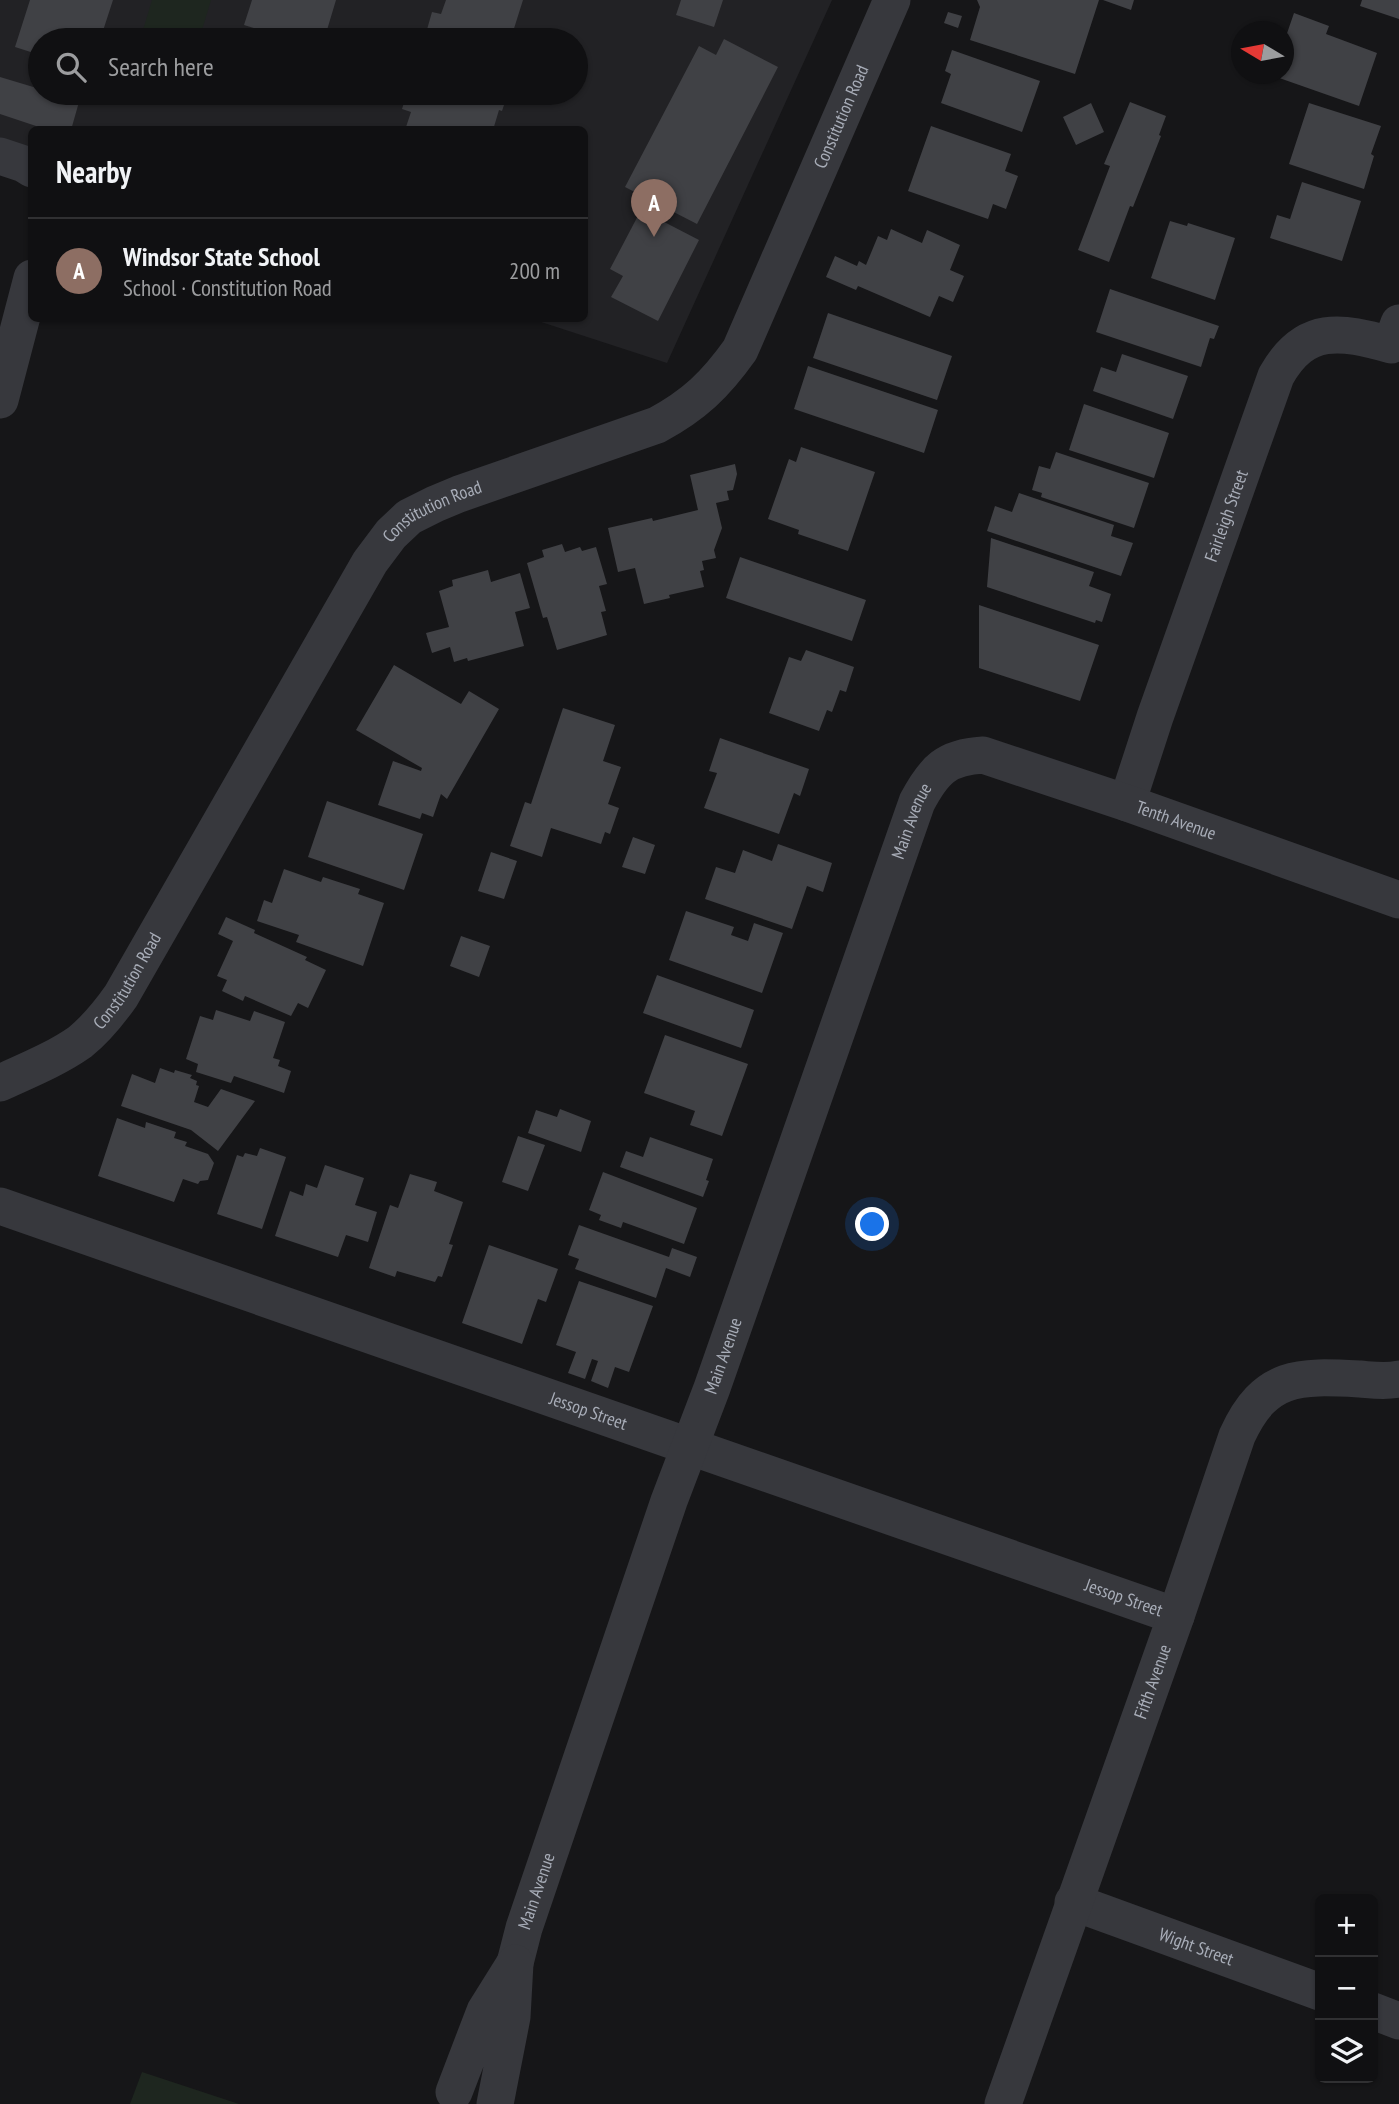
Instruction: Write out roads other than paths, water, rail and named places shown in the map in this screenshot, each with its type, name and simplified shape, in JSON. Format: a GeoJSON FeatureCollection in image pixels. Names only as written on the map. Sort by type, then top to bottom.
{"type":"FeatureCollection","features":[{"type":"Feature","properties":{"kind":"street","name":"Constitution Road"},"geometry":{"type":"LineString","coordinates":[[0,1083],[79,1042],[103,1020],[121,996],[370,562],[391,534],[409,517],[459,494],[657,425],[684,410],[726,369],[740,350],[892,0]]}},
{"type":"Feature","properties":{"kind":"street"},"geometry":{"type":"LineString","coordinates":[[0,156],[28,166]]}},
{"type":"Feature","properties":{"kind":"street"},"geometry":{"type":"LineString","coordinates":[[0,400],[28,293]]}},
{"type":"Feature","properties":{"kind":"street","name":"Fairleigh Street"},"geometry":{"type":"LineString","coordinates":[[1127,803],[1232,497],[1280,368],[1296,349],[1309,340],[1326,334],[1396,339]]}},
{"type":"Feature","properties":{"kind":"street","name":"Tenth Avenue"},"geometry":{"type":"LineString","coordinates":[[951,760],[983,755],[1399,900]]}},
{"type":"Feature","properties":{"kind":"street","name":"Main Avenue"},"geometry":{"type":"LineString","coordinates":[[495,2104],[512,2017],[515,1962],[524,1928],[669,1501],[691,1447],[917,802],[925,786],[951,760]]}},
{"type":"Feature","properties":{"kind":"street","name":"Jessop Street"},"geometry":{"type":"LineString","coordinates":[[0,1206],[1176,1616]]}},
{"type":"Feature","properties":{"kind":"street","name":"Fifth Avenue"},"geometry":{"type":"LineString","coordinates":[[1003,2104],[1237,1436],[1246,1417],[1255,1404],[1278,1386],[1292,1381],[1332,1378],[1399,1379]]}},
{"type":"Feature","properties":{"kind":"street","name":"Wight Street"},"geometry":{"type":"LineString","coordinates":[[1073,1902],[1315,1990]]}},
{"type":"Feature","properties":{"kind":"street","name":"Main Avenue"},"geometry":{"type":"LineString","coordinates":[[454,2092],[485,2011],[515,1962]]}},
{"type":"Feature","properties":{"kind":"street"},"geometry":{"type":"LineString","coordinates":[[1378,2013],[1399,2021]]}},
{"type":"Feature","properties":{"kind":"place","name":"Windsor State School"},"geometry":{"type":"Point","coordinates":[654,237]}}]}
